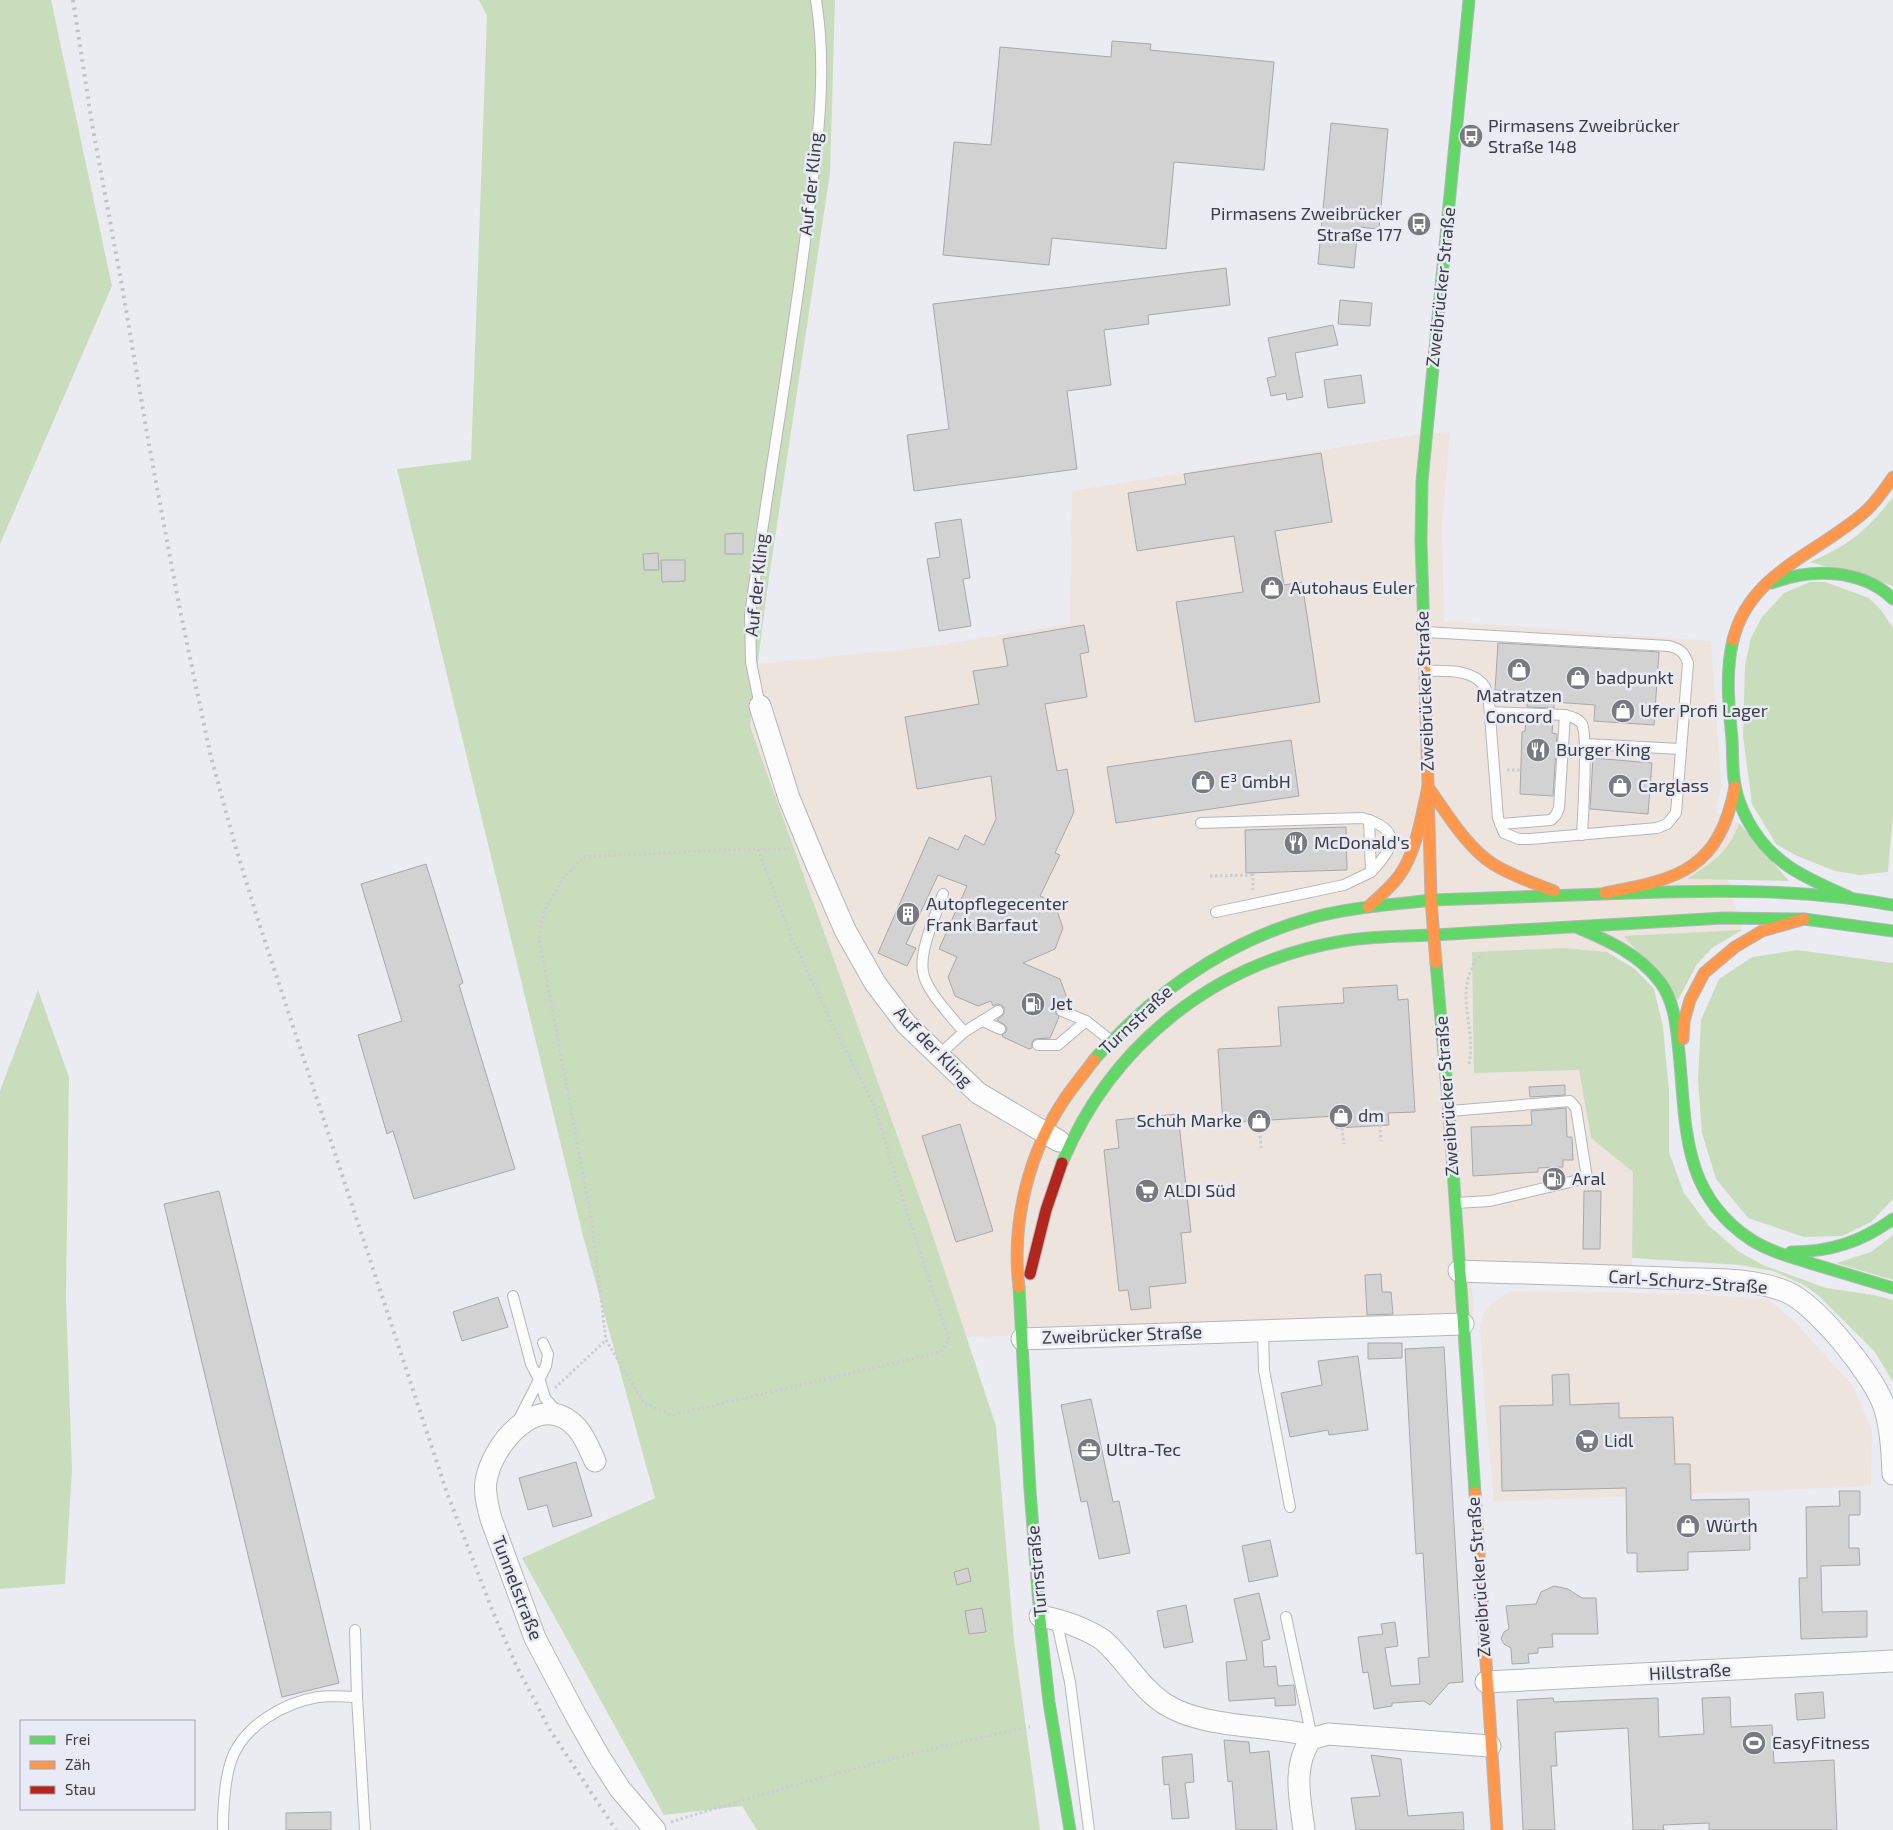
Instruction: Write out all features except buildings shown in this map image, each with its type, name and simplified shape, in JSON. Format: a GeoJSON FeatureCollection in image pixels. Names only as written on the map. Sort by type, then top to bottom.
{"type":"FeatureCollection","features":[{"type":"Feature","properties":{"kind":"main road","name":"Zweibrücker Straße"},"geometry":{"type":"LineString","coordinates":[[1469,0],[1422,481],[1421,541],[1431,900],[1449,1111],[1497,1830]]}},
{"type":"Feature","properties":{"kind":"main road"},"geometry":{"type":"LineString","coordinates":[[1849,897],[1798,873],[1781,862],[1756,835],[1747,818],[1736,787],[1731,734],[1729,682],[1731,647],[1736,629],[1747,606],[1766,586],[1805,552],[1862,515],[1880,497],[1893,477]]}},
{"type":"Feature","properties":{"kind":"main road"},"geometry":{"type":"LineString","coordinates":[[1766,586],[1787,576],[1820,573],[1851,576],[1870,584],[1893,599]]}},
{"type":"Feature","properties":{"kind":"main road"},"geometry":{"type":"LineString","coordinates":[[1428,787],[1451,819],[1488,860],[1520,878],[1565,895]]}},
{"type":"Feature","properties":{"kind":"main road"},"geometry":{"type":"LineString","coordinates":[[1368,907],[1389,888],[1404,867],[1415,840],[1428,787]]}},
{"type":"Feature","properties":{"kind":"main road"},"geometry":{"type":"LineString","coordinates":[[1605,894],[1649,885],[1683,874],[1702,860],[1713,848],[1723,830],[1736,787]]}},
{"type":"Feature","properties":{"kind":"main road"},"geometry":{"type":"LineString","coordinates":[[1605,894],[1734,891],[1791,892],[1849,897],[1893,905]]}},
{"type":"Feature","properties":{"kind":"main road","name":"Turnstraße"},"geometry":{"type":"LineString","coordinates":[[1070,1830],[1050,1704],[1048,1618],[1029,1481],[1021,1310],[1017,1269],[1020,1218],[1025,1189],[1046,1134],[1063,1103],[1083,1073],[1110,1040],[1161,995],[1208,962],[1261,936],[1302,920],[1334,912],[1431,900],[1605,894]]}},
{"type":"Feature","properties":{"kind":"main road","name":"Turnstraße"},"geometry":{"type":"LineString","coordinates":[[1021,1310],[1054,1181],[1068,1146],[1081,1121],[1128,1056],[1161,1023],[1211,987],[1268,960],[1342,941],[1397,936],[1714,919],[1804,919]]}},
{"type":"Feature","properties":{"kind":"main road"},"geometry":{"type":"LineString","coordinates":[[1681,1060],[1684,1021],[1690,1000],[1704,973],[1735,947],[1762,930],[1804,919],[1893,931]]}},
{"type":"Feature","properties":{"kind":"main road"},"geometry":{"type":"LineString","coordinates":[[1576,927],[1611,941],[1630,952],[1661,984],[1675,1018],[1681,1060],[1685,1127],[1693,1168],[1706,1196],[1724,1218],[1752,1242],[1768,1250],[1893,1288]]}},
{"type":"Feature","properties":{"kind":"main road"},"geometry":{"type":"LineString","coordinates":[[1768,1250],[1823,1251],[1849,1245],[1873,1234],[1893,1219]]}},
{"type":"Feature","properties":{"kind":"street","name":"Auf der Kling"},"geometry":{"type":"LineString","coordinates":[[760,706],[790,798],[810,849],[845,930],[875,983],[906,1024],[978,1093],[1068,1146]]}},
{"type":"Feature","properties":{"kind":"street","name":"Carl-Schurz-Straße"},"geometry":{"type":"LineString","coordinates":[[1459,1271],[1719,1280],[1754,1283],[1790,1293],[1805,1303],[1831,1329],[1872,1380],[1884,1406],[1891,1437],[1893,1474]]}},
{"type":"Feature","properties":{"kind":"street","name":"Zweibrücker Straße"},"geometry":{"type":"LineString","coordinates":[[1022,1339],[1463,1324]]}},
{"type":"Feature","properties":{"kind":"street","name":"Tunnelstraße"},"geometry":{"type":"LineString","coordinates":[[563,1418],[550,1414],[530,1417],[514,1429],[491,1465],[486,1482],[486,1498],[491,1519],[535,1638],[600,1758],[620,1788],[654,1829]]}},
{"type":"Feature","properties":{"kind":"street"},"geometry":{"type":"LineString","coordinates":[[563,1418],[576,1427],[595,1461]]}},
{"type":"Feature","properties":{"kind":"street"},"geometry":{"type":"LineString","coordinates":[[1048,1618],[1095,1634],[1103,1640],[1153,1694],[1165,1704],[1175,1709],[1202,1719],[1304,1734],[1310,1740]]}},
{"type":"Feature","properties":{"kind":"street","name":"Hillstraße"},"geometry":{"type":"LineString","coordinates":[[1486,1682],[1893,1661]]}},
{"type":"Feature","properties":{"kind":"street"},"geometry":{"type":"LineString","coordinates":[[1304,1830],[1298,1781],[1303,1750],[1310,1740],[1328,1734],[1490,1746]]}},
{"type":"Feature","properties":{"kind":"lane","name":"Auf der Kling"},"geometry":{"type":"LineString","coordinates":[[760,706],[751,662],[750,615],[798,298],[812,184],[822,87],[819,16],[816,0]]}},
{"type":"Feature","properties":{"kind":"lane"},"geometry":{"type":"LineString","coordinates":[[1423,632],[1659,645],[1678,648],[1685,654],[1688,663],[1676,813],[1667,824],[1657,828],[1519,839],[1504,833],[1500,824],[1490,712],[1485,688],[1477,679],[1464,674],[1424,671]]}},
{"type":"Feature","properties":{"kind":"lane"},"geometry":{"type":"LineString","coordinates":[[1490,712],[1565,715],[1575,717],[1581,722],[1584,728],[1582,835]]}},
{"type":"Feature","properties":{"kind":"lane"},"geometry":{"type":"LineString","coordinates":[[1500,824],[1551,820],[1556,815],[1559,808],[1565,715]]}},
{"type":"Feature","properties":{"kind":"lane"},"geometry":{"type":"LineString","coordinates":[[1584,744],[1681,749]]}},
{"type":"Feature","properties":{"kind":"lane"},"geometry":{"type":"LineString","coordinates":[[1201,823],[1362,818],[1386,828],[1390,836],[1391,843],[1387,853],[1370,872],[1344,885],[1216,912]]}},
{"type":"Feature","properties":{"kind":"lane"},"geometry":{"type":"LineString","coordinates":[[1369,820],[1370,872]]}},
{"type":"Feature","properties":{"kind":"lane"},"geometry":{"type":"LineString","coordinates":[[943,894],[922,960],[923,973],[931,990],[964,1032]]}},
{"type":"Feature","properties":{"kind":"lane"},"geometry":{"type":"LineString","coordinates":[[939,1055],[964,1032],[998,1011]]}},
{"type":"Feature","properties":{"kind":"lane"},"geometry":{"type":"LineString","coordinates":[[1062,1011],[1086,1021],[1128,1056]]}},
{"type":"Feature","properties":{"kind":"lane"},"geometry":{"type":"LineString","coordinates":[[983,1021],[1000,1029]]}},
{"type":"Feature","properties":{"kind":"lane"},"geometry":{"type":"LineString","coordinates":[[1038,1045],[1058,1046],[1086,1021]]}},
{"type":"Feature","properties":{"kind":"lane"},"geometry":{"type":"LineString","coordinates":[[1449,1111],[1570,1101],[1576,1108],[1587,1178],[1490,1201],[1455,1203]]}},
{"type":"Feature","properties":{"kind":"lane"},"geometry":{"type":"LineString","coordinates":[[514,1296],[531,1364],[540,1381],[545,1398],[563,1418]]}},
{"type":"Feature","properties":{"kind":"lane"},"geometry":{"type":"LineString","coordinates":[[1263,1330],[1264,1370],[1290,1507]]}},
{"type":"Feature","properties":{"kind":"lane"},"geometry":{"type":"LineString","coordinates":[[514,1429],[546,1366],[548,1354],[543,1343]]}},
{"type":"Feature","properties":{"kind":"lane"},"geometry":{"type":"LineString","coordinates":[[1286,1617],[1304,1695],[1311,1733],[1310,1740]]}},
{"type":"Feature","properties":{"kind":"lane"},"geometry":{"type":"LineString","coordinates":[[1048,1618],[1070,1682],[1090,1830]]}},
{"type":"Feature","properties":{"kind":"lane"},"geometry":{"type":"LineString","coordinates":[[355,1630],[365,1830]]}},
{"type":"Feature","properties":{"kind":"lane"},"geometry":{"type":"LineString","coordinates":[[223,1830],[226,1782],[232,1759],[244,1738],[258,1724],[274,1712],[317,1697],[357,1697]]}},
{"type":"Feature","properties":{"kind":"path"},"geometry":{"type":"LineString","coordinates":[[758,849],[790,934],[830,1020],[874,1105],[898,1187],[949,1340],[940,1352],[673,1415],[644,1403],[606,1340],[592,1223],[539,938],[544,910],[562,880],[583,857],[758,849],[810,849]]}},
{"type":"Feature","properties":{"kind":"path"},"geometry":{"type":"LineString","coordinates":[[1210,876],[1253,875]]}},
{"type":"Feature","properties":{"kind":"path"},"geometry":{"type":"LineString","coordinates":[[1467,1072],[1471,1054],[1465,1007],[1466,990],[1470,969],[1477,958],[1489,954],[1488,932]]}},
{"type":"Feature","properties":{"kind":"path"},"geometry":{"type":"LineString","coordinates":[[1259,1121],[1261,1148]]}},
{"type":"Feature","properties":{"kind":"path"},"geometry":{"type":"LineString","coordinates":[[1380,1125],[1381,1141]]}},
{"type":"Feature","properties":{"kind":"path"},"geometry":{"type":"LineString","coordinates":[[1342,1128],[1344,1144]]}},
{"type":"Feature","properties":{"kind":"path"},"geometry":{"type":"LineString","coordinates":[[545,1398],[606,1340]]}},
{"type":"Feature","properties":{"kind":"path"},"geometry":{"type":"LineString","coordinates":[[654,1829],[766,1793],[880,1762],[1032,1726]]}},
{"type":"Feature","properties":{"kind":"shaded area"},"geometry":{"type":"Polygon","coordinates":[[[1450,432],[1442,525],[1444,621],[1711,641],[1721,785],[1716,812],[1739,823],[1733,839],[1721,855],[1742,930],[1607,952],[1564,948],[1472,953],[1579,1070],[1591,1138],[1633,1172],[1632,1284],[1472,1281],[1473,1323],[966,1337],[929,1224],[750,726],[758,664],[926,647],[1070,624],[1072,491],[1414,435],[1450,432]]]}},
{"type":"Feature","properties":{"kind":"shaded area"},"geometry":{"type":"Polygon","coordinates":[[[1511,1291],[1694,1294],[1768,1299],[1795,1322],[1852,1385],[1872,1430],[1871,1486],[1494,1502],[1480,1326],[1483,1315],[1490,1304],[1511,1291]]]}},
{"type":"Feature","properties":{"kind":"green space"},"geometry":{"type":"Polygon","coordinates":[[[0,0],[51,0],[112,286],[0,544],[0,0]]]}},
{"type":"Feature","properties":{"kind":"green space"},"geometry":{"type":"Polygon","coordinates":[[[479,0],[835,0],[830,173],[766,598],[750,726],[929,1224],[996,1426],[1014,1640],[1040,1830],[757,1830],[742,1806],[664,1815],[522,1558],[655,1498],[583,1236],[397,469],[471,460],[487,16],[479,0]]]}},
{"type":"Feature","properties":{"kind":"green space"},"geometry":{"type":"Polygon","coordinates":[[[1893,497],[1893,586],[1810,562],[1857,536],[1893,497]]]}},
{"type":"Feature","properties":{"kind":"green space"},"geometry":{"type":"Polygon","coordinates":[[[1810,582],[1825,582],[1869,598],[1881,610],[1893,628],[1893,815],[1888,872],[1860,875],[1835,871],[1797,856],[1776,844],[1752,804],[1743,736],[1745,665],[1751,638],[1762,617],[1784,593],[1810,582]]]}},
{"type":"Feature","properties":{"kind":"green space"},"geometry":{"type":"Polygon","coordinates":[[[1739,823],[1789,881],[1687,879],[1712,862],[1725,850],[1735,834],[1739,823]]]}},
{"type":"Feature","properties":{"kind":"green space"},"geometry":{"type":"Polygon","coordinates":[[[1742,930],[1712,948],[1697,964],[1678,1000],[1624,936],[1742,930]]]}},
{"type":"Feature","properties":{"kind":"green space"},"geometry":{"type":"Polygon","coordinates":[[[1564,948],[1607,952],[1635,969],[1654,989],[1663,1027],[1669,1091],[1669,1152],[1684,1193],[1708,1225],[1738,1251],[1763,1265],[1826,1288],[1874,1295],[1893,1300],[1893,1382],[1875,1352],[1819,1296],[1804,1285],[1773,1271],[1740,1265],[1632,1258],[1633,1172],[1591,1138],[1579,1070],[1474,1073],[1472,952],[1564,948]]]}},
{"type":"Feature","properties":{"kind":"green space"},"geometry":{"type":"Polygon","coordinates":[[[1797,950],[1893,963],[1893,1199],[1871,1222],[1842,1236],[1804,1237],[1748,1218],[1716,1179],[1702,1133],[1698,1080],[1701,1020],[1719,979],[1752,957],[1797,950]]]}},
{"type":"Feature","properties":{"kind":"green space"},"geometry":{"type":"Polygon","coordinates":[[[38,990],[69,1077],[66,1298],[72,1470],[65,1584],[0,1589],[0,1091],[38,990]]]}},
{"type":"Feature","properties":{"kind":"green space"},"geometry":{"type":"Polygon","coordinates":[[[1893,1235],[1893,1280],[1836,1263],[1871,1252],[1893,1235]]]}},
{"type":"Feature","properties":{"kind":"railway"},"geometry":{"type":"LineString","coordinates":[[73,0],[92,124],[180,610],[210,753],[235,845],[447,1493],[493,1612],[516,1665],[550,1730],[616,1830]]}},
{"type":"Feature","properties":{"kind":"traffic: fast"},"geometry":{"type":"LineString","coordinates":[[1424,631],[1421,541],[1422,481],[1469,0]]}},
{"type":"Feature","properties":{"kind":"traffic: fast"},"geometry":{"type":"LineString","coordinates":[[1772,583],[1787,578],[1819,573],[1851,576],[1866,581],[1893,599]]}},
{"type":"Feature","properties":{"kind":"traffic: fast"},"geometry":{"type":"LineString","coordinates":[[1733,640],[1728,677],[1733,768],[1737,794],[1748,821],[1757,836],[1779,859],[1804,876],[1849,897]]}},
{"type":"Feature","properties":{"kind":"traffic: fast"},"geometry":{"type":"LineString","coordinates":[[1431,900],[1730,891],[1796,893],[1893,905]]}},
{"type":"Feature","properties":{"kind":"traffic: fast"},"geometry":{"type":"LineString","coordinates":[[1094,1060],[1138,1015],[1160,997],[1207,964],[1257,937],[1326,914],[1431,900]]}},
{"type":"Feature","properties":{"kind":"traffic: fast"},"geometry":{"type":"LineString","coordinates":[[1434,935],[1723,918],[1804,919],[1893,931]]}},
{"type":"Feature","properties":{"kind":"traffic: fast"},"geometry":{"type":"LineString","coordinates":[[1576,927],[1611,943],[1642,963],[1660,982],[1668,996],[1676,1027],[1690,1152],[1698,1176],[1710,1199],[1727,1220],[1750,1239],[1773,1251],[1893,1288]]}},
{"type":"Feature","properties":{"kind":"traffic: fast"},"geometry":{"type":"LineString","coordinates":[[1062,1163],[1083,1120],[1109,1081],[1139,1046],[1174,1015],[1211,989],[1253,968],[1297,952],[1354,939],[1434,935]]}},
{"type":"Feature","properties":{"kind":"traffic: fast"},"geometry":{"type":"LineString","coordinates":[[1436,963],[1449,1111],[1475,1493]]}},
{"type":"Feature","properties":{"kind":"traffic: fast"},"geometry":{"type":"LineString","coordinates":[[1791,1252],[1819,1250],[1845,1244],[1869,1234],[1893,1219]]}},
{"type":"Feature","properties":{"kind":"traffic: fast"},"geometry":{"type":"LineString","coordinates":[[1019,1287],[1030,1490],[1041,1631],[1049,1702],[1070,1830]]}},
{"type":"Feature","properties":{"kind":"traffic: slow"},"geometry":{"type":"LineString","coordinates":[[1733,640],[1742,616],[1770,580],[1867,510],[1893,477]]}},
{"type":"Feature","properties":{"kind":"traffic: slow"},"geometry":{"type":"LineString","coordinates":[[1424,631],[1431,900],[1436,963]]}},
{"type":"Feature","properties":{"kind":"traffic: slow"},"geometry":{"type":"LineString","coordinates":[[1428,787],[1457,829],[1483,857],[1508,872],[1554,891]]}},
{"type":"Feature","properties":{"kind":"traffic: slow"},"geometry":{"type":"LineString","coordinates":[[1368,907],[1392,884],[1405,866],[1418,833],[1428,787]]}},
{"type":"Feature","properties":{"kind":"traffic: slow"},"geometry":{"type":"LineString","coordinates":[[1605,893],[1655,882],[1675,875],[1692,866],[1707,853],[1718,836],[1728,815],[1735,787]]}},
{"type":"Feature","properties":{"kind":"traffic: slow"},"geometry":{"type":"LineString","coordinates":[[1683,1039],[1684,1021],[1690,1000],[1704,973],[1735,947],[1762,931],[1804,919]]}},
{"type":"Feature","properties":{"kind":"traffic: slow"},"geometry":{"type":"LineString","coordinates":[[1019,1287],[1018,1237],[1026,1188],[1033,1164],[1053,1118],[1066,1097],[1094,1060]]}},
{"type":"Feature","properties":{"kind":"traffic: slow"},"geometry":{"type":"LineString","coordinates":[[1475,1493],[1497,1830]]}},
{"type":"Feature","properties":{"kind":"traffic: jam"},"geometry":{"type":"LineString","coordinates":[[1030,1274],[1046,1210],[1062,1163]]}},
{"type":"Feature","properties":{"kind":"place","name":"Pirmasens Zweibrücker Straße 148"},"geometry":{"type":"Point","coordinates":[1471,136]}},
{"type":"Feature","properties":{"kind":"place","name":"Pirmasens Zweibrücker Straße 177"},"geometry":{"type":"Point","coordinates":[1419,224]}},
{"type":"Feature","properties":{"kind":"place","name":"Autohaus Euler"},"geometry":{"type":"Point","coordinates":[1272,588]}},
{"type":"Feature","properties":{"kind":"place","name":"Matratzen Concord"},"geometry":{"type":"Point","coordinates":[1519,670]}},
{"type":"Feature","properties":{"kind":"place","name":"badpunkt"},"geometry":{"type":"Point","coordinates":[1578,678]}},
{"type":"Feature","properties":{"kind":"place","name":"Ufer Profi Lager"},"geometry":{"type":"Point","coordinates":[1623,711]}},
{"type":"Feature","properties":{"kind":"place","name":"Burger King"},"geometry":{"type":"Point","coordinates":[1538,750]}},
{"type":"Feature","properties":{"kind":"place","name":"E³ GmbH"},"geometry":{"type":"Point","coordinates":[1203,782]}},
{"type":"Feature","properties":{"kind":"place","name":"Carglass"},"geometry":{"type":"Point","coordinates":[1620,786]}},
{"type":"Feature","properties":{"kind":"place","name":"McDonald's"},"geometry":{"type":"Point","coordinates":[1296,843]}},
{"type":"Feature","properties":{"kind":"place","name":"Autopflegecenter Frank Barfaut"},"geometry":{"type":"Point","coordinates":[908,914]}},
{"type":"Feature","properties":{"kind":"place","name":"Jet"},"geometry":{"type":"Point","coordinates":[1033,1004]}},
{"type":"Feature","properties":{"kind":"place","name":"dm"},"geometry":{"type":"Point","coordinates":[1341,1116]}},
{"type":"Feature","properties":{"kind":"place","name":"Schuh Marke"},"geometry":{"type":"Point","coordinates":[1259,1121]}},
{"type":"Feature","properties":{"kind":"place","name":"Aral"},"geometry":{"type":"Point","coordinates":[1554,1179]}},
{"type":"Feature","properties":{"kind":"place","name":"ALDI Süd"},"geometry":{"type":"Point","coordinates":[1147,1191]}},
{"type":"Feature","properties":{"kind":"place","name":"Lidl"},"geometry":{"type":"Point","coordinates":[1587,1441]}},
{"type":"Feature","properties":{"kind":"place","name":"Ultra-Tec"},"geometry":{"type":"Point","coordinates":[1089,1450]}},
{"type":"Feature","properties":{"kind":"place","name":"Würth"},"geometry":{"type":"Point","coordinates":[1688,1526]}},
{"type":"Feature","properties":{"kind":"place","name":"EasyFitness"},"geometry":{"type":"Point","coordinates":[1754,1743]}}]}
